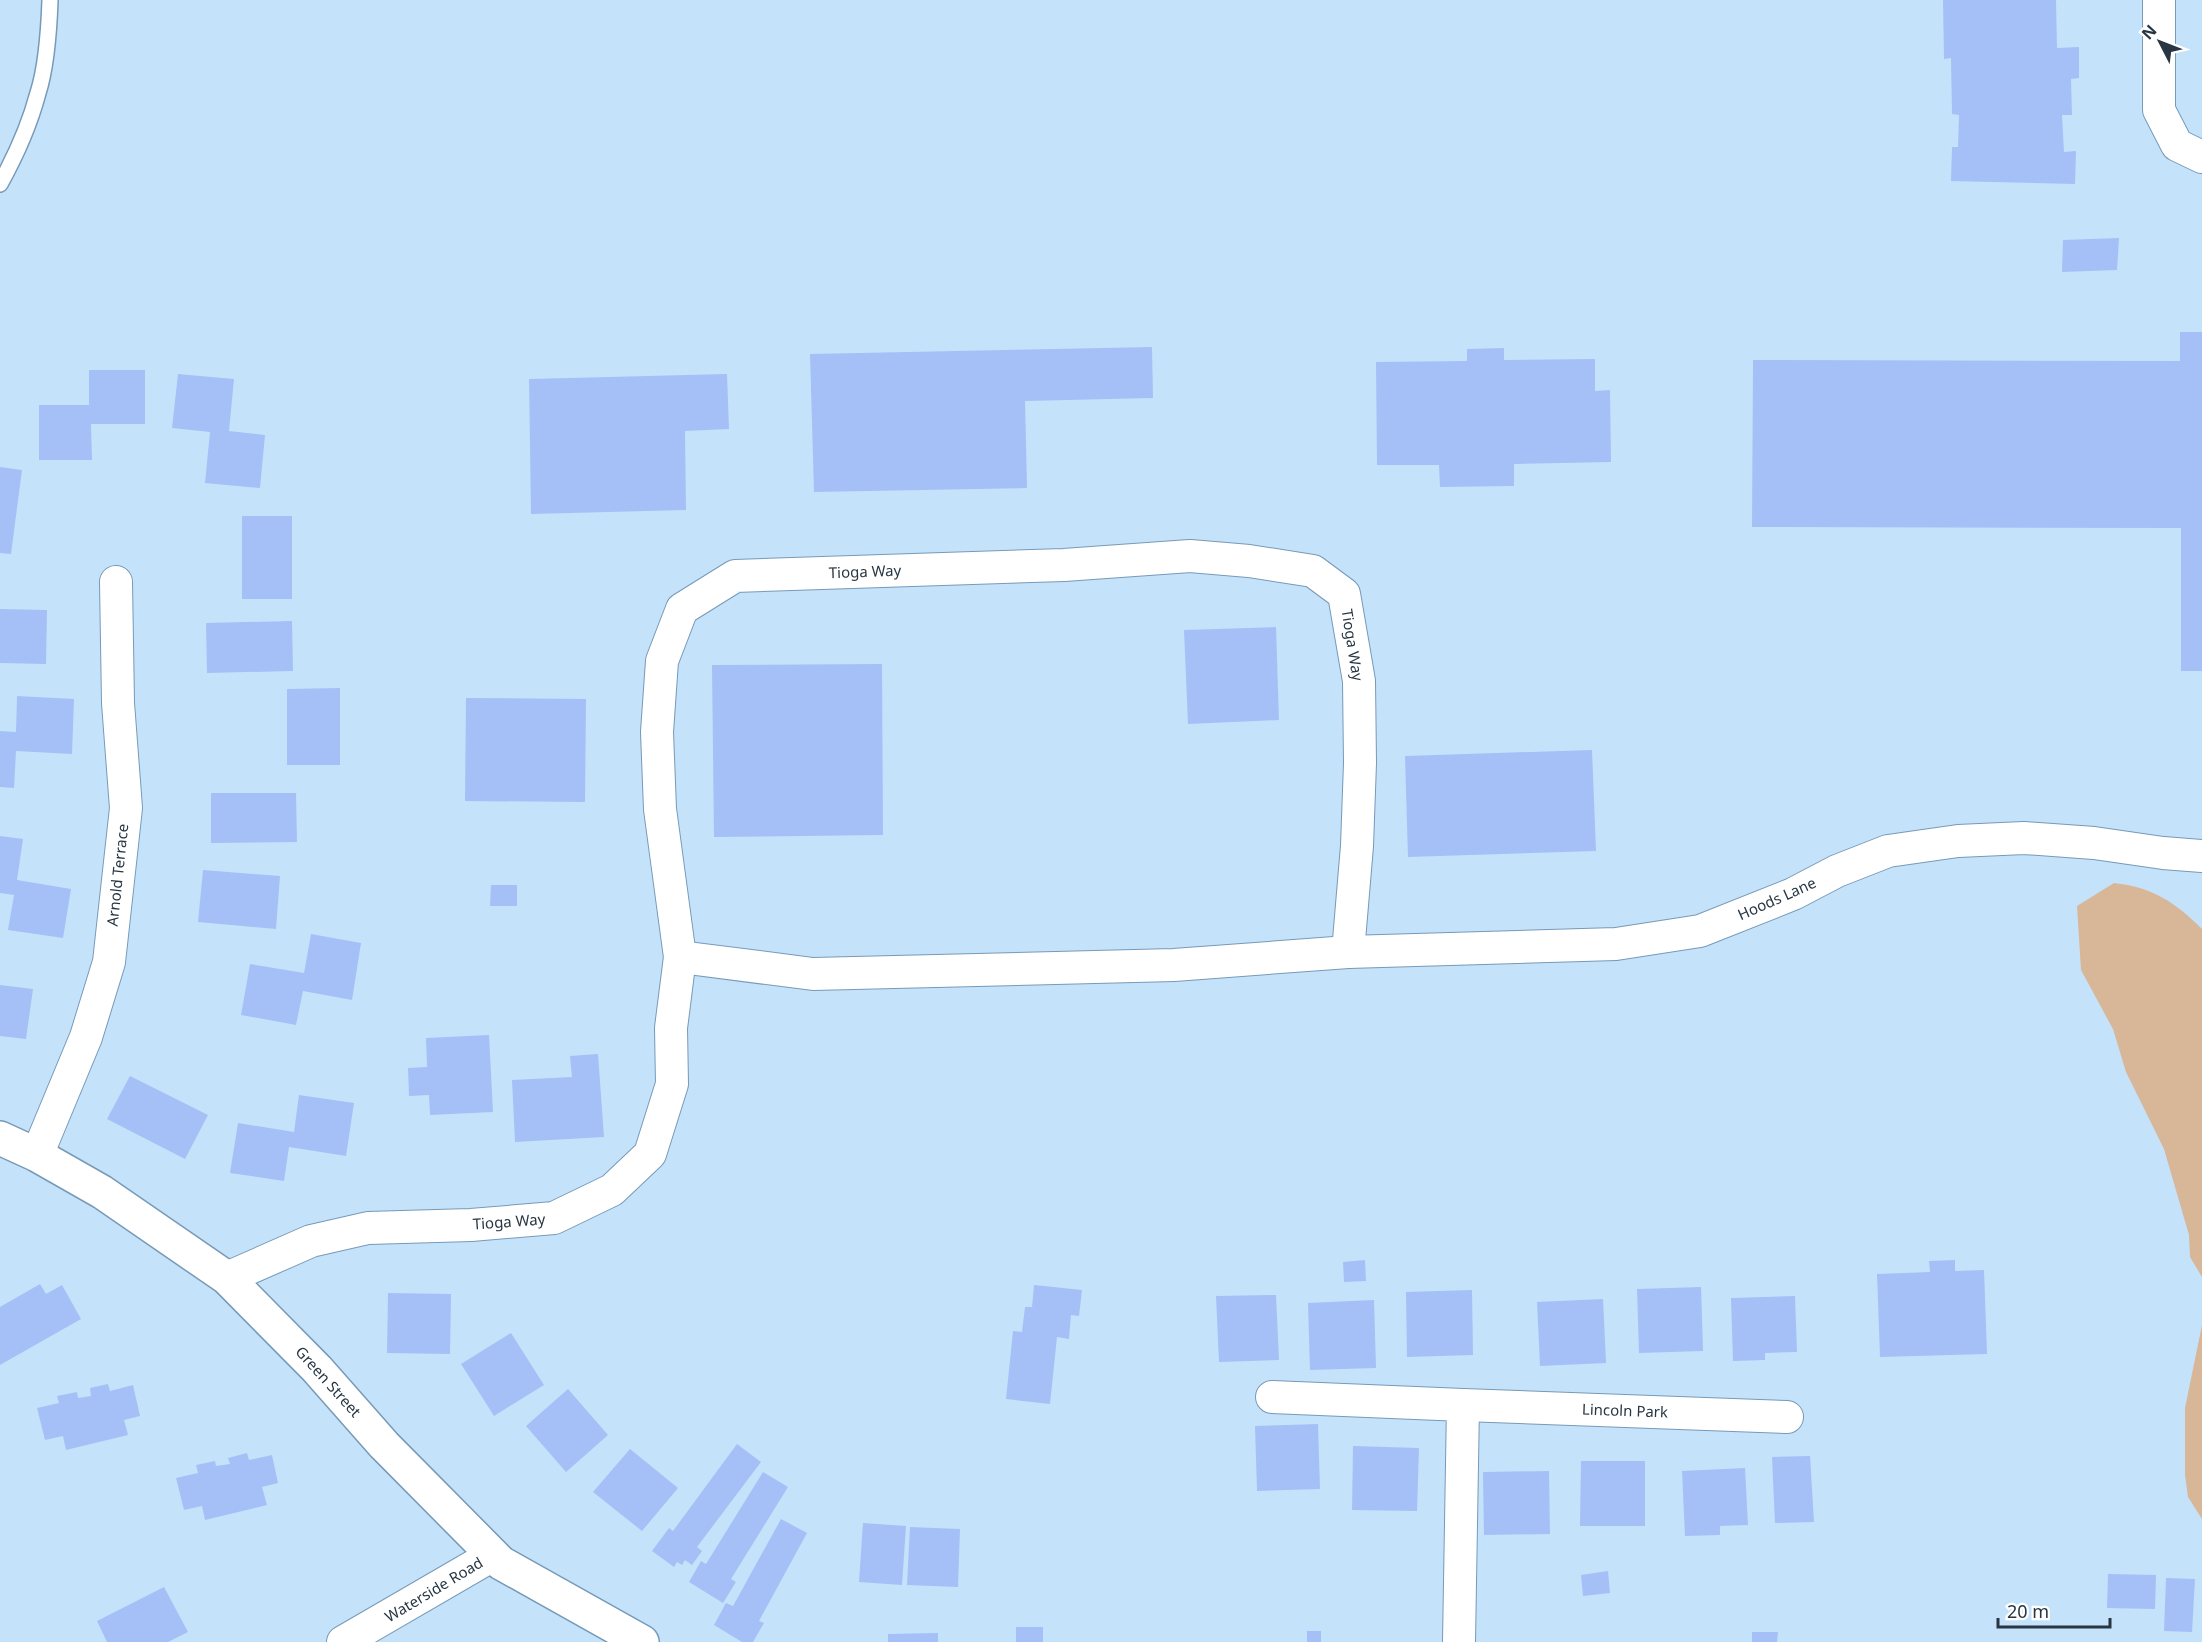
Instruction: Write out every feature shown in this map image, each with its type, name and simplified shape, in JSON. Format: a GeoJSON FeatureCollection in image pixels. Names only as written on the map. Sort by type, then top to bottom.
{"type":"FeatureCollection","features":[{"type":"Feature","properties":{"kind":"street"},"geometry":{"type":"LineString","coordinates":[[2158,0],[2159,110],[2177,146],[2202,157]]}},
{"type":"Feature","properties":{"kind":"street","name":"Tioga Way"},"geometry":{"type":"LineString","coordinates":[[227,1278],[311,1241],[368,1228],[471,1225],[554,1218],[612,1190],[650,1154],[672,1083],[671,1028],[680,957],[660,809],[657,732],[662,661],[682,609],[735,576],[1064,565],[1190,556],[1249,561],[1313,571],[1344,594],[1359,681],[1360,763],[1357,846],[1348,952]]}},
{"type":"Feature","properties":{"kind":"street","name":"Arnold Terrace"},"geometry":{"type":"LineString","coordinates":[[37,1155],[86,1037],[109,962],[126,808],[118,703],[116,582]]}},
{"type":"Feature","properties":{"kind":"street","name":"Hoods Lane"},"geometry":{"type":"LineString","coordinates":[[1348,952],[1616,944],[1700,931],[1772,903],[1837,871],[1888,851],[1958,841],[2024,838],[2094,843],[2202,856]]}},
{"type":"Feature","properties":{"kind":"street"},"geometry":{"type":"LineString","coordinates":[[680,957],[813,974],[1174,965],[1348,952]]}},
{"type":"Feature","properties":{"kind":"street","name":"Green Street"},"geometry":{"type":"LineString","coordinates":[[0,1138],[37,1155],[102,1192],[227,1278],[317,1369],[384,1445],[501,1563],[642,1642]]}},
{"type":"Feature","properties":{"kind":"street","name":"Lincoln Park"},"geometry":{"type":"LineString","coordinates":[[1272,1397],[1787,1417]]}},
{"type":"Feature","properties":{"kind":"street"},"geometry":{"type":"LineString","coordinates":[[1459,1642],[1463,1405]]}},
{"type":"Feature","properties":{"kind":"street","name":"Waterside Road"},"geometry":{"type":"LineString","coordinates":[[343,1642],[493,1555]]}},
{"type":"Feature","properties":{"kind":"lane"},"geometry":{"type":"LineString","coordinates":[[0,184],[39,93],[51,0]]}},
{"type":"Feature","properties":{"kind":"shaded area"},"geometry":{"type":"Polygon","coordinates":[[[2114,883],[2140,888],[2162,897],[2202,929],[2202,1277],[2190,1257],[2189,1235],[2164,1149],[2126,1072],[2113,1029],[2081,970],[2077,906],[2114,883]]]}},
{"type":"Feature","properties":{"kind":"shaded area"},"geometry":{"type":"Polygon","coordinates":[[[2202,1325],[2202,1519],[2188,1497],[2185,1475],[2185,1408],[2202,1325]]]}},
{"type":"Feature","properties":{"kind":"building"},"geometry":{"type":"Polygon","coordinates":[[[1943,0],[2056,0],[2057,48],[2079,47],[2079,78],[2071,79],[2072,115],[2062,115],[2064,152],[2076,151],[2075,184],[1951,181],[1952,147],[1958,147],[1959,115],[1952,114],[1951,58],[1944,59],[1943,0]]]}},
{"type":"Feature","properties":{"kind":"building"},"geometry":{"type":"Polygon","coordinates":[[[2119,238],[2117,270],[2062,272],[2063,240],[2119,238]]]}},
{"type":"Feature","properties":{"kind":"building"},"geometry":{"type":"Polygon","coordinates":[[[2180,332],[2202,332],[2202,671],[2181,671],[2181,528],[1752,527],[1753,360],[2180,361],[2180,332]]]}},
{"type":"Feature","properties":{"kind":"building"},"geometry":{"type":"Polygon","coordinates":[[[1152,347],[1153,398],[1025,401],[1027,488],[814,492],[810,354],[1152,347]]]}},
{"type":"Feature","properties":{"kind":"building"},"geometry":{"type":"Polygon","coordinates":[[[1504,348],[1504,360],[1595,359],[1595,391],[1610,390],[1611,462],[1514,464],[1514,486],[1440,487],[1439,465],[1377,465],[1376,362],[1467,361],[1467,349],[1504,348]]]}},
{"type":"Feature","properties":{"kind":"building"},"geometry":{"type":"Polygon","coordinates":[[[89,370],[145,370],[145,424],[91,424],[92,460],[39,460],[39,405],[89,405],[89,370]]]}},
{"type":"Feature","properties":{"kind":"building"},"geometry":{"type":"Polygon","coordinates":[[[178,374],[234,379],[229,431],[265,435],[260,488],[205,483],[210,432],[172,428],[178,374]]]}},
{"type":"Feature","properties":{"kind":"building"},"geometry":{"type":"Polygon","coordinates":[[[727,374],[729,429],[685,431],[686,510],[531,514],[529,379],[727,374]]]}},
{"type":"Feature","properties":{"kind":"building"},"geometry":{"type":"Polygon","coordinates":[[[0,467],[22,470],[11,554],[0,553],[0,467]]]}},
{"type":"Feature","properties":{"kind":"building"},"geometry":{"type":"Polygon","coordinates":[[[242,516],[292,516],[292,599],[242,599],[242,516]]]}},
{"type":"Feature","properties":{"kind":"building"},"geometry":{"type":"Polygon","coordinates":[[[0,609],[47,610],[46,664],[0,663],[0,609]]]}},
{"type":"Feature","properties":{"kind":"building"},"geometry":{"type":"Polygon","coordinates":[[[292,621],[293,671],[207,673],[206,623],[292,621]]]}},
{"type":"Feature","properties":{"kind":"building"},"geometry":{"type":"Polygon","coordinates":[[[1276,627],[1279,720],[1188,724],[1184,630],[1276,627]]]}},
{"type":"Feature","properties":{"kind":"building"},"geometry":{"type":"Polygon","coordinates":[[[882,664],[883,835],[714,837],[712,665],[882,664]]]}},
{"type":"Feature","properties":{"kind":"building"},"geometry":{"type":"Polygon","coordinates":[[[340,688],[340,765],[287,765],[287,689],[340,688]]]}},
{"type":"Feature","properties":{"kind":"building"},"geometry":{"type":"Polygon","coordinates":[[[17,696],[74,699],[72,754],[16,751],[14,788],[0,787],[0,731],[16,732],[17,696]]]}},
{"type":"Feature","properties":{"kind":"building"},"geometry":{"type":"Polygon","coordinates":[[[466,698],[586,699],[585,802],[465,801],[466,698]]]}},
{"type":"Feature","properties":{"kind":"building"},"geometry":{"type":"Polygon","coordinates":[[[1592,750],[1596,851],[1408,857],[1405,756],[1592,750]]]}},
{"type":"Feature","properties":{"kind":"building"},"geometry":{"type":"Polygon","coordinates":[[[211,793],[296,793],[297,842],[211,843],[211,793]]]}},
{"type":"Feature","properties":{"kind":"building"},"geometry":{"type":"Polygon","coordinates":[[[0,836],[23,839],[17,880],[71,889],[63,938],[8,930],[14,895],[0,893],[0,836]]]}},
{"type":"Feature","properties":{"kind":"building"},"geometry":{"type":"Polygon","coordinates":[[[203,870],[280,876],[276,929],[198,922],[203,870]]]}},
{"type":"Feature","properties":{"kind":"building"},"geometry":{"type":"Polygon","coordinates":[[[491,885],[517,885],[517,906],[490,906],[491,885]]]}},
{"type":"Feature","properties":{"kind":"building"},"geometry":{"type":"Polygon","coordinates":[[[311,934],[361,943],[352,1000],[303,991],[296,1025],[241,1015],[250,964],[304,973],[311,934]]]}},
{"type":"Feature","properties":{"kind":"building"},"geometry":{"type":"Polygon","coordinates":[[[0,985],[33,989],[26,1039],[0,1036],[0,985]]]}},
{"type":"Feature","properties":{"kind":"building"},"geometry":{"type":"Polygon","coordinates":[[[489,1035],[493,1112],[430,1115],[429,1095],[409,1096],[408,1068],[427,1067],[426,1038],[489,1035]]]}},
{"type":"Feature","properties":{"kind":"building"},"geometry":{"type":"Polygon","coordinates":[[[598,1054],[604,1137],[515,1142],[512,1080],[572,1077],[570,1056],[598,1054]]]}},
{"type":"Feature","properties":{"kind":"building"},"geometry":{"type":"Polygon","coordinates":[[[130,1076],[208,1115],[185,1159],[107,1119],[130,1076]]]}},
{"type":"Feature","properties":{"kind":"building"},"geometry":{"type":"Polygon","coordinates":[[[299,1095],[354,1103],[346,1156],[289,1147],[284,1181],[230,1173],[238,1123],[294,1132],[299,1095]]]}},
{"type":"Feature","properties":{"kind":"building"},"geometry":{"type":"Polygon","coordinates":[[[1365,1260],[1366,1281],[1344,1282],[1343,1262],[1365,1260]]]}},
{"type":"Feature","properties":{"kind":"building"},"geometry":{"type":"Polygon","coordinates":[[[1955,1260],[1955,1271],[1984,1270],[1987,1354],[1880,1357],[1877,1274],[1930,1272],[1929,1261],[1955,1260]]]}},
{"type":"Feature","properties":{"kind":"building"},"geometry":{"type":"Polygon","coordinates":[[[40,1284],[46,1294],[62,1285],[81,1319],[0,1365],[0,1307],[40,1284]]]}},
{"type":"Feature","properties":{"kind":"building"},"geometry":{"type":"Polygon","coordinates":[[[1034,1285],[1082,1290],[1079,1316],[1071,1315],[1069,1339],[1057,1337],[1050,1404],[1006,1399],[1013,1331],[1022,1332],[1025,1307],[1032,1307],[1034,1285]]]}},
{"type":"Feature","properties":{"kind":"building"},"geometry":{"type":"Polygon","coordinates":[[[1701,1287],[1703,1351],[1639,1353],[1637,1289],[1701,1287]]]}},
{"type":"Feature","properties":{"kind":"building"},"geometry":{"type":"Polygon","coordinates":[[[1472,1290],[1473,1355],[1407,1357],[1406,1292],[1472,1290]]]}},
{"type":"Feature","properties":{"kind":"building"},"geometry":{"type":"Polygon","coordinates":[[[388,1293],[451,1294],[450,1354],[387,1353],[388,1293]]]}},
{"type":"Feature","properties":{"kind":"building"},"geometry":{"type":"Polygon","coordinates":[[[1276,1295],[1279,1360],[1219,1362],[1216,1296],[1276,1295]]]}},
{"type":"Feature","properties":{"kind":"building"},"geometry":{"type":"Polygon","coordinates":[[[1795,1296],[1797,1352],[1765,1353],[1765,1360],[1733,1361],[1731,1298],[1795,1296]]]}},
{"type":"Feature","properties":{"kind":"building"},"geometry":{"type":"Polygon","coordinates":[[[1603,1299],[1606,1363],[1540,1366],[1537,1302],[1603,1299]]]}},
{"type":"Feature","properties":{"kind":"building"},"geometry":{"type":"Polygon","coordinates":[[[1374,1300],[1376,1368],[1310,1370],[1308,1303],[1374,1300]]]}},
{"type":"Feature","properties":{"kind":"building"},"geometry":{"type":"Polygon","coordinates":[[[511,1333],[544,1385],[494,1416],[461,1364],[511,1333]]]}},
{"type":"Feature","properties":{"kind":"building"},"geometry":{"type":"Polygon","coordinates":[[[108,1384],[110,1391],[133,1385],[140,1416],[124,1420],[128,1435],[66,1450],[63,1436],[45,1440],[37,1408],[59,1403],[57,1396],[77,1392],[78,1398],[91,1396],[90,1388],[108,1384]]]}},
{"type":"Feature","properties":{"kind":"building"},"geometry":{"type":"Polygon","coordinates":[[[568,1389],[608,1435],[566,1472],[526,1426],[568,1389]]]}},
{"type":"Feature","properties":{"kind":"building"},"geometry":{"type":"Polygon","coordinates":[[[1318,1424],[1320,1489],[1257,1491],[1255,1426],[1318,1424]]]}},
{"type":"Feature","properties":{"kind":"building"},"geometry":{"type":"Polygon","coordinates":[[[737,1444],[761,1462],[697,1547],[702,1551],[692,1565],[685,1560],[682,1565],[677,1562],[674,1567],[652,1551],[669,1528],[673,1531],[737,1444]]]}},
{"type":"Feature","properties":{"kind":"building"},"geometry":{"type":"Polygon","coordinates":[[[1353,1446],[1419,1448],[1417,1511],[1352,1510],[1353,1446]]]}},
{"type":"Feature","properties":{"kind":"building"},"geometry":{"type":"Polygon","coordinates":[[[630,1449],[678,1488],[642,1531],[593,1492],[630,1449]]]}},
{"type":"Feature","properties":{"kind":"building"},"geometry":{"type":"Polygon","coordinates":[[[247,1453],[249,1460],[272,1455],[278,1483],[262,1487],[267,1505],[205,1520],[202,1506],[184,1510],[176,1478],[198,1473],[196,1465],[215,1461],[216,1466],[230,1464],[228,1458],[247,1453]]]}},
{"type":"Feature","properties":{"kind":"building"},"geometry":{"type":"Polygon","coordinates":[[[1810,1456],[1814,1522],[1775,1523],[1772,1457],[1810,1456]]]}},
{"type":"Feature","properties":{"kind":"building"},"geometry":{"type":"Polygon","coordinates":[[[1581,1461],[1645,1461],[1645,1526],[1580,1526],[1581,1461]]]}},
{"type":"Feature","properties":{"kind":"building"},"geometry":{"type":"Polygon","coordinates":[[[1745,1468],[1748,1525],[1720,1526],[1720,1535],[1685,1536],[1682,1471],[1745,1468]]]}},
{"type":"Feature","properties":{"kind":"building"},"geometry":{"type":"Polygon","coordinates":[[[1549,1471],[1550,1534],[1484,1535],[1483,1472],[1549,1471]]]}},
{"type":"Feature","properties":{"kind":"building"},"geometry":{"type":"Polygon","coordinates":[[[763,1472],[788,1487],[731,1579],[736,1582],[723,1603],[689,1582],[701,1561],[706,1564],[763,1472]]]}},
{"type":"Feature","properties":{"kind":"building"},"geometry":{"type":"Polygon","coordinates":[[[781,1519],[807,1533],[759,1621],[764,1623],[753,1642],[742,1642],[714,1625],[726,1603],[733,1606],[781,1519]]]}},
{"type":"Feature","properties":{"kind":"building"},"geometry":{"type":"Polygon","coordinates":[[[863,1523],[906,1526],[902,1585],[859,1582],[863,1523]]]}},
{"type":"Feature","properties":{"kind":"building"},"geometry":{"type":"Polygon","coordinates":[[[910,1527],[960,1529],[958,1587],[907,1585],[910,1527]]]}},
{"type":"Feature","properties":{"kind":"building"},"geometry":{"type":"Polygon","coordinates":[[[1608,1571],[1610,1593],[1583,1596],[1581,1575],[1608,1571]]]}},
{"type":"Feature","properties":{"kind":"building"},"geometry":{"type":"Polygon","coordinates":[[[2108,1574],[2156,1575],[2155,1609],[2107,1608],[2108,1574]]]}},
{"type":"Feature","properties":{"kind":"building"},"geometry":{"type":"Polygon","coordinates":[[[2166,1578],[2195,1579],[2192,1632],[2164,1631],[2166,1578]]]}},
{"type":"Feature","properties":{"kind":"building"},"geometry":{"type":"Polygon","coordinates":[[[164,1587],[188,1632],[168,1642],[107,1642],[97,1621],[164,1587]]]}},
{"type":"Feature","properties":{"kind":"building"},"geometry":{"type":"Polygon","coordinates":[[[1016,1627],[1043,1627],[1043,1642],[1016,1642],[1016,1627]]]}},
{"type":"Feature","properties":{"kind":"building"},"geometry":{"type":"Polygon","coordinates":[[[1307,1631],[1321,1631],[1321,1642],[1307,1642],[1307,1631]]]}},
{"type":"Feature","properties":{"kind":"building"},"geometry":{"type":"Polygon","coordinates":[[[1752,1632],[1778,1632],[1777,1642],[1752,1642],[1752,1632]]]}},
{"type":"Feature","properties":{"kind":"building"},"geometry":{"type":"Polygon","coordinates":[[[938,1633],[938,1642],[888,1642],[888,1634],[938,1633]]]}}]}
